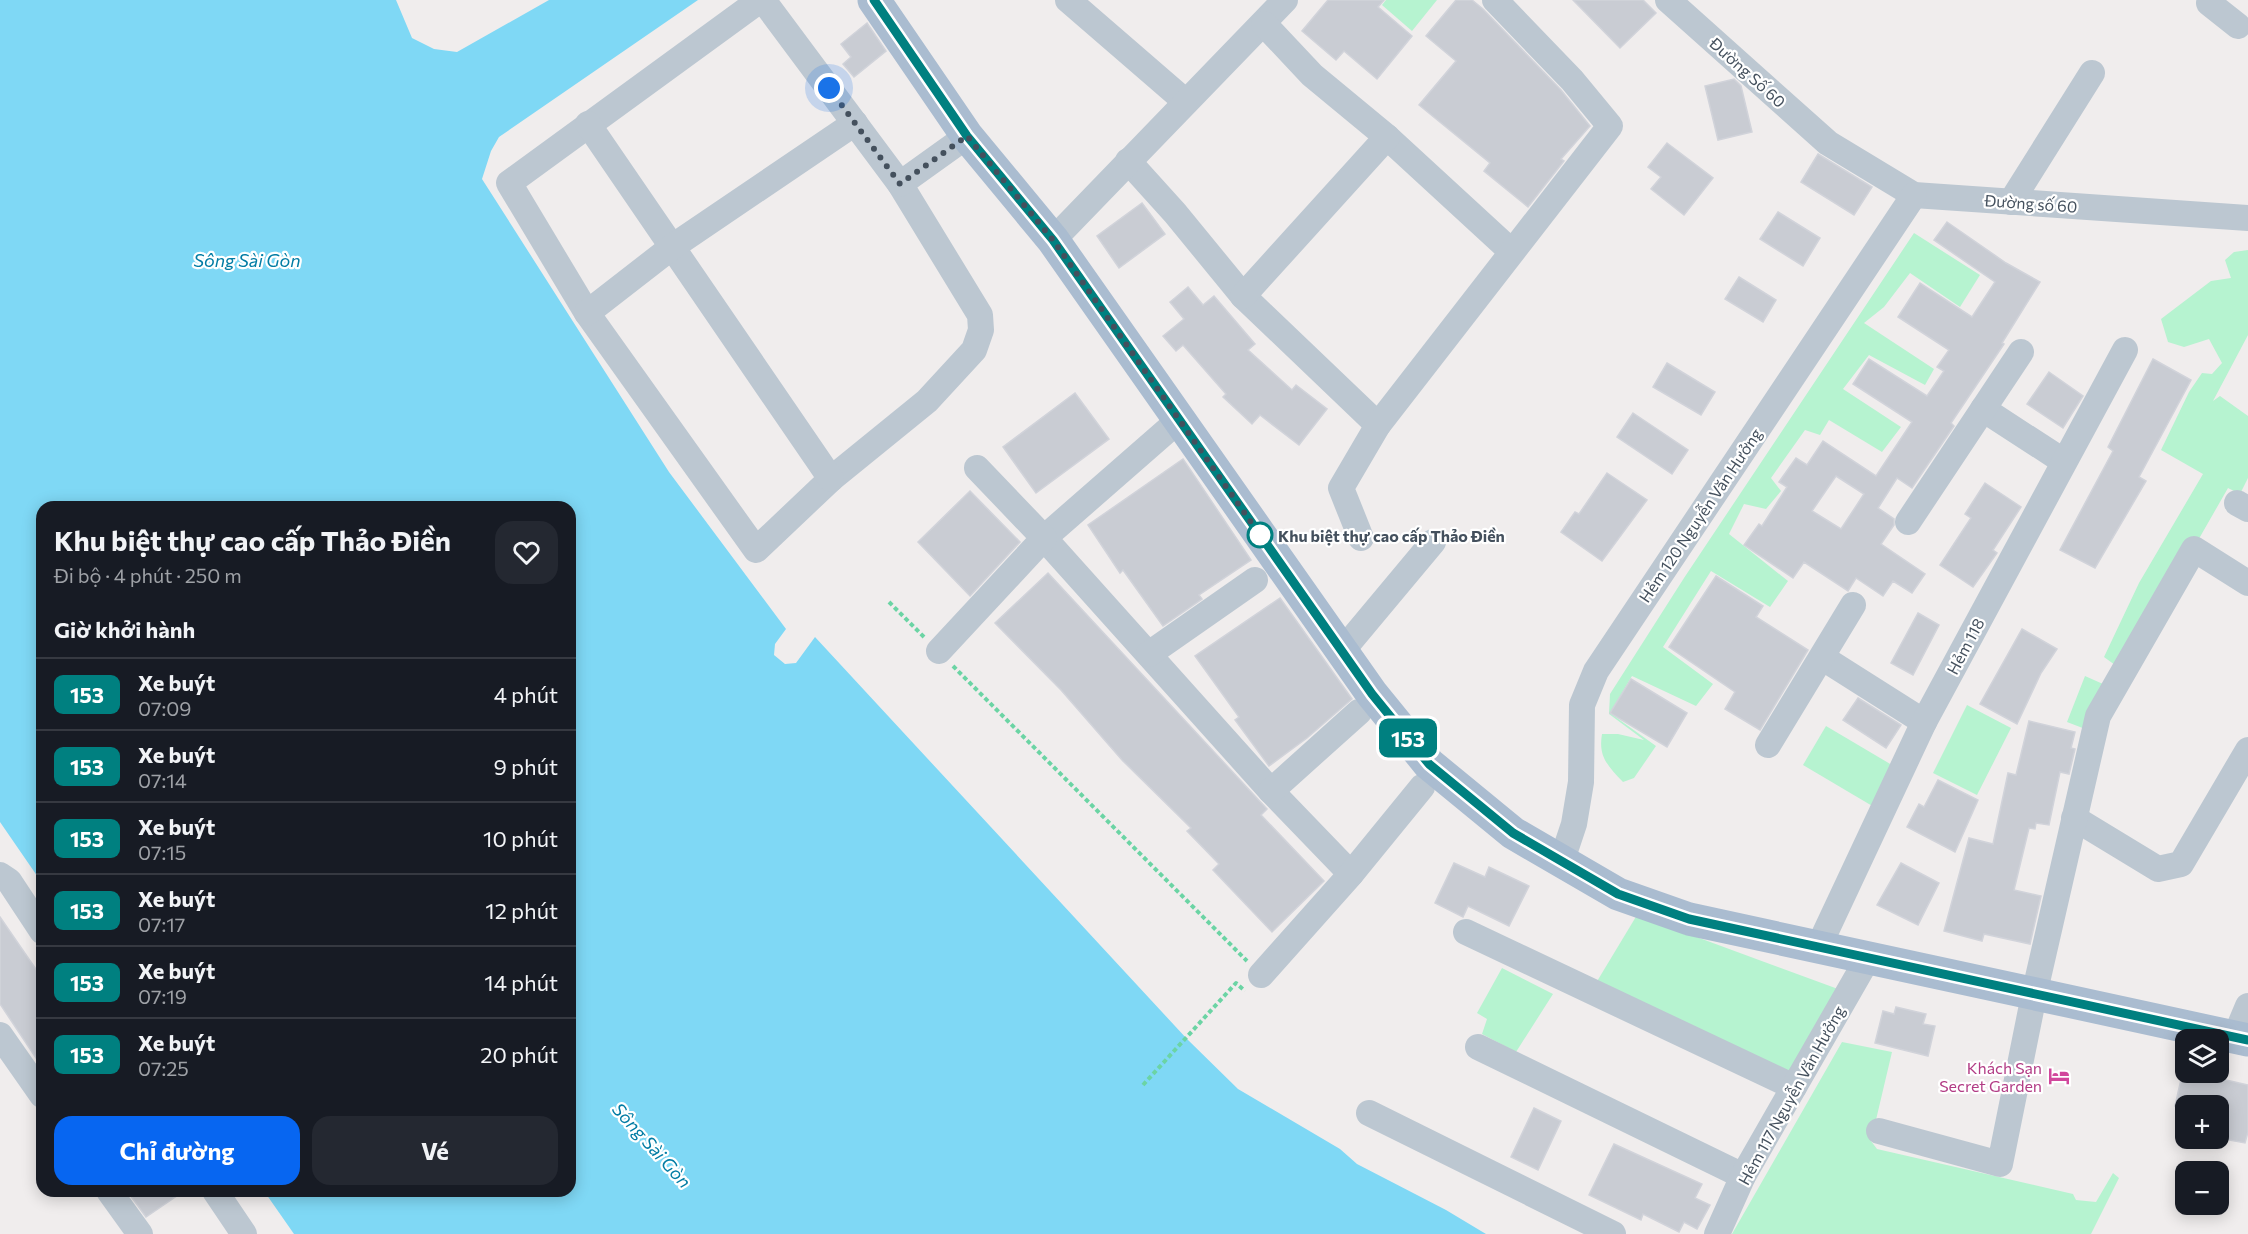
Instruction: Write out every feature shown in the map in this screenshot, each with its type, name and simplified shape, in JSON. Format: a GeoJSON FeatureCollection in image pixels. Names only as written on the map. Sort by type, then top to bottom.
{"type":"FeatureCollection","features":[{"type":"Feature","properties":{"kind":"main road"},"geometry":{"type":"LineString","coordinates":[[874,0],[967,136],[1053,240],[1342,651],[1426,776],[1560,863],[1618,894],[1689,919],[2241,1038]]}},
{"type":"Feature","properties":{"kind":"street"},"geometry":{"type":"LineString","coordinates":[[762,0],[855,123],[900,184],[980,315],[981,330],[974,350],[927,401],[831,478],[756,550],[587,313],[508,183],[762,0]]}},
{"type":"Feature","properties":{"kind":"street"},"geometry":{"type":"LineString","coordinates":[[1068,0],[1186,102]]}},
{"type":"Feature","properties":{"kind":"street"},"geometry":{"type":"LineString","coordinates":[[1053,240],[1285,0]]}},
{"type":"Feature","properties":{"kind":"street"},"geometry":{"type":"LineString","coordinates":[[1361,538],[1341,488],[1377,425],[1610,126],[1572,80],[1495,0]]}},
{"type":"Feature","properties":{"kind":"street","name":"Đường Số 60"},"geometry":{"type":"LineString","coordinates":[[1668,0],[1828,143]]}},
{"type":"Feature","properties":{"kind":"street"},"geometry":{"type":"LineString","coordinates":[[2211,0],[2209,3],[2238,26]]}},
{"type":"Feature","properties":{"kind":"street"},"geometry":{"type":"LineString","coordinates":[[1264,24],[1312,75],[1387,137],[1511,251]]}},
{"type":"Feature","properties":{"kind":"street"},"geometry":{"type":"LineString","coordinates":[[2011,202],[2092,73]]}},
{"type":"Feature","properties":{"kind":"street"},"geometry":{"type":"LineString","coordinates":[[587,313],[672,247],[855,123]]}},
{"type":"Feature","properties":{"kind":"street"},"geometry":{"type":"LineString","coordinates":[[588,124],[831,478]]}},
{"type":"Feature","properties":{"kind":"street"},"geometry":{"type":"LineString","coordinates":[[900,184],[967,136]]}},
{"type":"Feature","properties":{"kind":"street"},"geometry":{"type":"LineString","coordinates":[[1243,296],[1387,137]]}},
{"type":"Feature","properties":{"kind":"street","name":"Đường số 60"},"geometry":{"type":"LineString","coordinates":[[1828,143],[1914,195],[2248,218]]}},
{"type":"Feature","properties":{"kind":"street"},"geometry":{"type":"LineString","coordinates":[[1128,161],[1175,213],[1243,296],[1377,425]]}},
{"type":"Feature","properties":{"kind":"street","name":"Hẻm 120 Nguyễn Văn Hưởng"},"geometry":{"type":"LineString","coordinates":[[1560,863],[1574,824],[1581,782],[1581,705],[1596,670],[1914,195]]}},
{"type":"Feature","properties":{"kind":"street","name":"Hẻm 118"},"geometry":{"type":"LineString","coordinates":[[1818,948],[1924,722],[2125,350]]}},
{"type":"Feature","properties":{"kind":"street"},"geometry":{"type":"LineString","coordinates":[[1908,522],[2020,352]]}},
{"type":"Feature","properties":{"kind":"street"},"geometry":{"type":"LineString","coordinates":[[1983,409],[2063,461]]}},
{"type":"Feature","properties":{"kind":"street"},"geometry":{"type":"LineString","coordinates":[[939,651],[1044,538],[1179,420]]}},
{"type":"Feature","properties":{"kind":"street"},"geometry":{"type":"LineString","coordinates":[[977,468],[1044,538],[1271,791],[1351,874]]}},
{"type":"Feature","properties":{"kind":"street"},"geometry":{"type":"LineString","coordinates":[[1342,651],[1433,542]]}},
{"type":"Feature","properties":{"kind":"street"},"geometry":{"type":"LineString","coordinates":[[1879,1131],[2000,1164],[2034,995],[2098,716],[2194,549],[2248,583]]}},
{"type":"Feature","properties":{"kind":"street"},"geometry":{"type":"LineString","coordinates":[[1149,654],[1255,580]]}},
{"type":"Feature","properties":{"kind":"street"},"geometry":{"type":"LineString","coordinates":[[1767,746],[1853,605]]}},
{"type":"Feature","properties":{"kind":"street"},"geometry":{"type":"LineString","coordinates":[[1823,657],[1924,722]]}},
{"type":"Feature","properties":{"kind":"street"},"geometry":{"type":"LineString","coordinates":[[1271,791],[1359,712]]}},
{"type":"Feature","properties":{"kind":"street"},"geometry":{"type":"LineString","coordinates":[[2074,818],[2158,869],[2181,864],[2248,750]]}},
{"type":"Feature","properties":{"kind":"street"},"geometry":{"type":"LineString","coordinates":[[1261,975],[1351,874],[1426,776]]}},
{"type":"Feature","properties":{"kind":"street"},"geometry":{"type":"LineString","coordinates":[[0,875],[9,881],[36,922]]}},
{"type":"Feature","properties":{"kind":"street"},"geometry":{"type":"LineString","coordinates":[[1466,932],[1794,1087]]}},
{"type":"Feature","properties":{"kind":"street","name":"Hẻm 117 Nguyễn Văn Hưởng"},"geometry":{"type":"LineString","coordinates":[[1718,1234],[1743,1176],[1868,958]]}},
{"type":"Feature","properties":{"kind":"street"},"geometry":{"type":"LineString","coordinates":[[2241,1038],[2248,1006]]}},
{"type":"Feature","properties":{"kind":"street"},"geometry":{"type":"LineString","coordinates":[[0,1035],[36,1086]]}},
{"type":"Feature","properties":{"kind":"street"},"geometry":{"type":"LineString","coordinates":[[1478,1047],[1743,1176]]}},
{"type":"Feature","properties":{"kind":"street"},"geometry":{"type":"LineString","coordinates":[[1369,1113],[1613,1234]]}},
{"type":"Feature","properties":{"kind":"street"},"geometry":{"type":"LineString","coordinates":[[113,1197],[140,1234]]}},
{"type":"Feature","properties":{"kind":"street"},"geometry":{"type":"LineString","coordinates":[[219,1197],[244,1234]]}},
{"type":"Feature","properties":{"kind":"path"},"geometry":{"type":"LineString","coordinates":[[889,602],[1261,975]]}},
{"type":"Feature","properties":{"kind":"path"},"geometry":{"type":"LineString","coordinates":[[1143,1085],[1236,983]]}},
{"type":"Feature","properties":{"kind":"green space"},"geometry":{"type":"Polygon","coordinates":[[[1386,0],[1437,0],[1412,31],[1382,5],[1386,0]]]}},
{"type":"Feature","properties":{"kind":"green space"},"geometry":{"type":"Polygon","coordinates":[[[1914,233],[1980,275],[1960,307],[1910,273],[1884,307],[1864,323],[1934,369],[1925,385],[1869,355],[1843,389],[1901,427],[1882,452],[1829,420],[1820,435],[1805,430],[1771,478],[1781,491],[1766,509],[1744,504],[1729,534],[1788,581],[1770,607],[1711,571],[1663,647],[1713,684],[1696,706],[1632,676],[1610,713],[1656,746],[1634,778],[1623,782],[1605,761],[1601,749],[1602,734],[1618,734],[1644,740],[1609,714],[1610,694],[1684,578],[1914,233]]]}},
{"type":"Feature","properties":{"kind":"green space"},"geometry":{"type":"Polygon","coordinates":[[[2248,250],[2248,335],[2213,401],[2220,396],[2248,416],[2248,478],[2240,494],[2228,488],[2165,598],[2093,732],[2067,722],[2085,676],[2103,684],[2115,665],[2104,657],[2139,583],[2203,474],[2161,450],[2189,392],[2202,373],[2212,374],[2222,363],[2209,339],[2184,347],[2168,342],[2161,319],[2211,281],[2231,278],[2225,260],[2234,252],[2248,250]]]}},
{"type":"Feature","properties":{"kind":"green space"},"geometry":{"type":"Polygon","coordinates":[[[1967,705],[2011,728],[1977,795],[1933,773],[1967,705]]]}},
{"type":"Feature","properties":{"kind":"green space"},"geometry":{"type":"Polygon","coordinates":[[[1826,726],[1897,768],[1874,807],[1803,765],[1826,726]]]}},
{"type":"Feature","properties":{"kind":"green space"},"geometry":{"type":"Polygon","coordinates":[[[1637,915],[1838,989],[1788,1073],[1596,983],[1637,915]]]}},
{"type":"Feature","properties":{"kind":"green space"},"geometry":{"type":"Polygon","coordinates":[[[1502,968],[1553,994],[1516,1052],[1482,1034],[1487,1019],[1477,1013],[1502,968]]]}},
{"type":"Feature","properties":{"kind":"green space"},"geometry":{"type":"Polygon","coordinates":[[[1842,1042],[1892,1052],[1871,1141],[1877,1149],[2073,1194],[2076,1200],[2096,1202],[2113,1173],[2119,1178],[2091,1234],[1732,1234],[1842,1042]]]}},
{"type":"Feature","properties":{"kind":"water","name":"Sông Sài Gòn"},"geometry":{"type":"Polygon","coordinates":[[[0,0],[396,0],[412,38],[434,49],[457,52],[549,0],[698,0],[499,137],[491,151],[482,179],[669,472],[786,629],[775,644],[774,655],[785,664],[796,663],[815,637],[1187,1039],[1238,1089],[1340,1149],[1357,1164],[1446,1210],[1486,1234],[294,1234],[268,1197],[576,1197],[576,501],[36,501],[36,874],[0,822],[0,0]]]}},
{"type":"Feature","properties":{"kind":"building"},"geometry":{"type":"Polygon","coordinates":[[[1328,0],[1384,0],[1378,7],[1412,36],[1377,79],[1344,51],[1336,60],[1302,31],[1328,0]]]}},
{"type":"Feature","properties":{"kind":"building"},"geometry":{"type":"Polygon","coordinates":[[[1456,0],[1472,0],[1483,9],[1561,90],[1590,126],[1561,159],[1564,161],[1528,207],[1484,171],[1490,163],[1419,105],[1456,61],[1426,36],[1456,0]]]}},
{"type":"Feature","properties":{"kind":"building"},"geometry":{"type":"Polygon","coordinates":[[[1573,0],[1643,0],[1656,13],[1620,48],[1573,0]]]}},
{"type":"Feature","properties":{"kind":"building"},"geometry":{"type":"Polygon","coordinates":[[[867,23],[886,51],[854,77],[843,64],[851,57],[841,44],[867,23]]]}},
{"type":"Feature","properties":{"kind":"building"},"geometry":{"type":"Polygon","coordinates":[[[1734,79],[1741,86],[1752,132],[1718,140],[1705,86],[1734,79]]]}},
{"type":"Feature","properties":{"kind":"building"},"geometry":{"type":"Polygon","coordinates":[[[1667,143],[1713,178],[1684,215],[1651,189],[1661,177],[1648,167],[1667,143]]]}},
{"type":"Feature","properties":{"kind":"building"},"geometry":{"type":"Polygon","coordinates":[[[1818,154],[1872,187],[1854,215],[1801,182],[1818,154]]]}},
{"type":"Feature","properties":{"kind":"building"},"geometry":{"type":"Polygon","coordinates":[[[1142,203],[1165,234],[1119,268],[1097,236],[1142,203]]]}},
{"type":"Feature","properties":{"kind":"building"},"geometry":{"type":"Polygon","coordinates":[[[1778,212],[1820,238],[1803,266],[1760,239],[1778,212]]]}},
{"type":"Feature","properties":{"kind":"building"},"geometry":{"type":"Polygon","coordinates":[[[1947,222],[2006,263],[2040,282],[2002,343],[2004,344],[1951,423],[1954,426],[1912,488],[1897,478],[1878,508],[1894,519],[1894,525],[1881,544],[1925,574],[1912,593],[1893,581],[1883,596],[1856,578],[1848,591],[1804,562],[1793,578],[1744,545],[1759,524],[1762,526],[1787,487],[1779,482],[1796,458],[1807,465],[1823,441],[1876,476],[1912,422],[1853,384],[1869,359],[1927,396],[1944,371],[1937,367],[1949,350],[1898,317],[1920,283],[1972,317],[1995,282],[1934,240],[1947,222]],[[1836,476],[1812,511],[1841,529],[1864,494],[1836,476]]]}},
{"type":"Feature","properties":{"kind":"building"},"geometry":{"type":"Polygon","coordinates":[[[1739,277],[1776,300],[1763,322],[1725,299],[1739,277]]]}},
{"type":"Feature","properties":{"kind":"building"},"geometry":{"type":"Polygon","coordinates":[[[1188,287],[1203,305],[1214,296],[1255,344],[1248,350],[1292,390],[1296,385],[1327,409],[1299,445],[1260,415],[1252,424],[1223,397],[1226,394],[1183,345],[1176,351],[1163,336],[1184,319],[1170,302],[1188,287]]]}},
{"type":"Feature","properties":{"kind":"building"},"geometry":{"type":"Polygon","coordinates":[[[2153,359],[2191,380],[2139,477],[2146,481],[2095,568],[2060,550],[2113,451],[2108,447],[2153,359]]]}},
{"type":"Feature","properties":{"kind":"building"},"geometry":{"type":"Polygon","coordinates":[[[1667,363],[1715,392],[1701,415],[1653,387],[1667,363]]]}},
{"type":"Feature","properties":{"kind":"building"},"geometry":{"type":"Polygon","coordinates":[[[2049,372],[2083,396],[2063,428],[2027,404],[2049,372]]]}},
{"type":"Feature","properties":{"kind":"building"},"geometry":{"type":"Polygon","coordinates":[[[1075,393],[1109,439],[1036,493],[1003,447],[1075,393]]]}},
{"type":"Feature","properties":{"kind":"building"},"geometry":{"type":"Polygon","coordinates":[[[1633,413],[1688,450],[1672,474],[1617,437],[1633,413]]]}},
{"type":"Feature","properties":{"kind":"building"},"geometry":{"type":"Polygon","coordinates":[[[1183,459],[1251,560],[1199,595],[1202,599],[1163,626],[1123,570],[1120,573],[1088,525],[1183,459]]]}},
{"type":"Feature","properties":{"kind":"building"},"geometry":{"type":"Polygon","coordinates":[[[1607,473],[1647,500],[1602,561],[1561,532],[1575,512],[1579,514],[1607,473]]]}},
{"type":"Feature","properties":{"kind":"building"},"geometry":{"type":"Polygon","coordinates":[[[1985,483],[2021,507],[1993,550],[1997,553],[1973,587],[1940,565],[1971,518],[1965,514],[1985,483]]]}},
{"type":"Feature","properties":{"kind":"building"},"geometry":{"type":"Polygon","coordinates":[[[970,491],[1020,542],[970,596],[918,542],[970,491]]]}},
{"type":"Feature","properties":{"kind":"building"},"geometry":{"type":"Polygon","coordinates":[[[1048,573],[1267,809],[1261,815],[1324,881],[1272,932],[1213,870],[1219,864],[1187,831],[1191,828],[1122,760],[1061,690],[995,623],[1048,573]]]}},
{"type":"Feature","properties":{"kind":"building"},"geometry":{"type":"Polygon","coordinates":[[[1716,576],[1763,606],[1756,617],[1808,650],[1760,730],[1725,709],[1735,692],[1669,647],[1716,576]]]}},
{"type":"Feature","properties":{"kind":"building"},"geometry":{"type":"Polygon","coordinates":[[[1280,598],[1352,699],[1307,738],[1269,766],[1235,720],[1239,717],[1195,656],[1280,598]]]}},
{"type":"Feature","properties":{"kind":"building"},"geometry":{"type":"Polygon","coordinates":[[[1918,613],[1939,625],[1913,675],[1891,663],[1918,613]]]}},
{"type":"Feature","properties":{"kind":"building"},"geometry":{"type":"Polygon","coordinates":[[[2022,629],[2057,649],[2041,673],[2017,724],[1980,704],[2022,629]]]}},
{"type":"Feature","properties":{"kind":"building"},"geometry":{"type":"Polygon","coordinates":[[[1631,679],[1687,713],[1667,747],[1610,713],[1631,679]]]}},
{"type":"Feature","properties":{"kind":"building"},"geometry":{"type":"Polygon","coordinates":[[[1858,698],[1901,725],[1886,748],[1843,720],[1858,698]]]}},
{"type":"Feature","properties":{"kind":"building"},"geometry":{"type":"Polygon","coordinates":[[[2029,721],[2075,732],[2071,748],[2075,749],[2069,774],[2060,772],[2049,825],[2036,823],[2035,829],[2029,828],[2014,890],[2041,896],[2030,944],[1984,934],[1982,941],[1944,931],[1969,838],[1993,844],[2008,773],[2016,775],[2029,721]]]}},
{"type":"Feature","properties":{"kind":"building"},"geometry":{"type":"Polygon","coordinates":[[[1938,780],[1978,800],[1955,852],[1907,827],[1919,804],[1924,807],[1938,780]]]}},
{"type":"Feature","properties":{"kind":"building"},"geometry":{"type":"Polygon","coordinates":[[[1454,863],[1485,877],[1489,867],[1529,886],[1509,926],[1468,906],[1463,917],[1435,903],[1454,863]]]}},
{"type":"Feature","properties":{"kind":"building"},"geometry":{"type":"Polygon","coordinates":[[[1901,863],[1939,883],[1918,925],[1877,905],[1901,863]]]}},
{"type":"Feature","properties":{"kind":"building"},"geometry":{"type":"Polygon","coordinates":[[[0,917],[36,969],[36,1058],[0,1004],[0,917]]]}},
{"type":"Feature","properties":{"kind":"building"},"geometry":{"type":"Polygon","coordinates":[[[1896,1007],[1926,1014],[1923,1024],[1935,1026],[1928,1056],[1875,1043],[1883,1011],[1894,1014],[1896,1007]]]}},
{"type":"Feature","properties":{"kind":"building"},"geometry":{"type":"Polygon","coordinates":[[[2229,1081],[2248,1085],[2248,1132],[2245,1143],[2229,1140],[2229,1095],[2177,1095],[2180,1083],[2229,1083],[2229,1081]]]}},
{"type":"Feature","properties":{"kind":"building"},"geometry":{"type":"Polygon","coordinates":[[[1534,1108],[1561,1121],[1538,1170],[1511,1157],[1534,1108]]]}},
{"type":"Feature","properties":{"kind":"building"},"geometry":{"type":"Polygon","coordinates":[[[1614,1144],[1702,1184],[1695,1198],[1710,1205],[1697,1229],[1684,1222],[1679,1232],[1643,1214],[1641,1220],[1589,1195],[1614,1144]]]}},
{"type":"Feature","properties":{"kind":"building"},"geometry":{"type":"Polygon","coordinates":[[[131,1197],[175,1197],[146,1217],[131,1197]]]}},
{"type":"Feature","properties":{"kind":"bus line","name":"153"},"geometry":{"type":"LineString","coordinates":[[874,0],[967,136],[1053,240],[1372,694],[1429,764],[1513,833],[1560,863],[1618,894],[1689,919],[2248,1040]]}},
{"type":"Feature","properties":{"kind":"place","name":"Khu biệt thự cao cấp Thảo Điền"},"geometry":{"type":"Point","coordinates":[1260,535]}},
{"type":"Feature","properties":{"kind":"place","name":"Khách Sạn Secret Garden"},"geometry":{"type":"Point","coordinates":[2059,1076]}},
{"type":"Feature","properties":{"kind":"route"},"geometry":{"type":"LineString","coordinates":[[829,88],[900,184],[967,136],[1053,240],[1260,535]]}}]}
